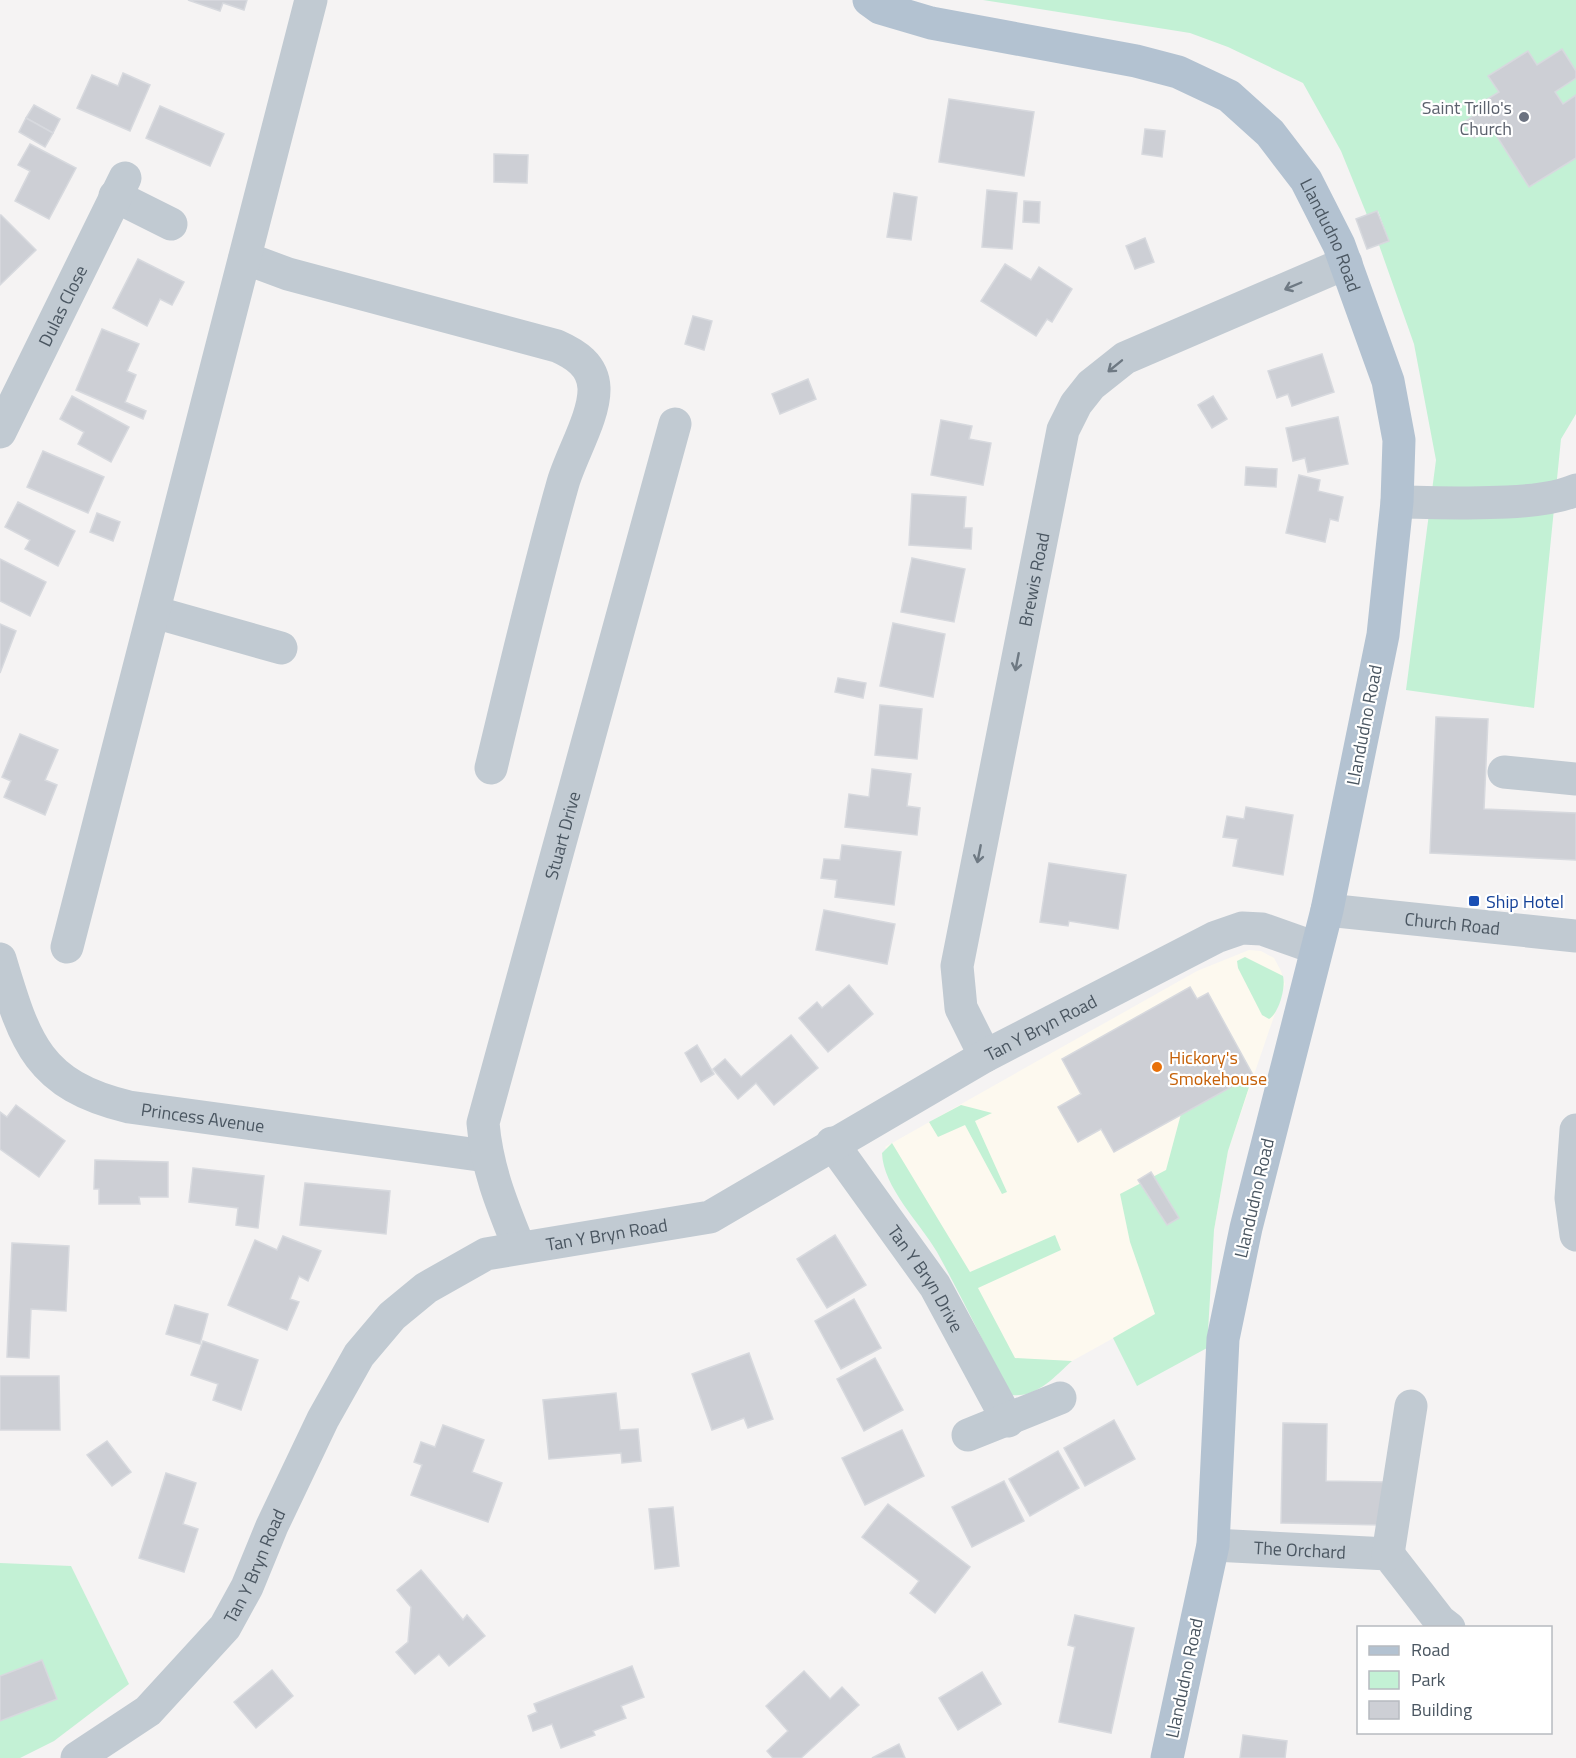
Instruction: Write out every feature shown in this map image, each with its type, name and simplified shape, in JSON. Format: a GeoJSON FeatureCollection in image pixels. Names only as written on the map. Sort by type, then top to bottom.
{"type":"FeatureCollection","features":[{"type":"Feature","properties":{"kind":"main road","name":"Llandudno Road"},"geometry":{"type":"LineString","coordinates":[[869,0],[880,8],[931,23],[1136,61],[1178,72],[1229,96],[1270,133],[1306,180],[1346,263],[1388,381],[1399,440],[1397,502],[1383,635],[1327,910],[1246,1227],[1223,1339],[1213,1545],[1167,1758]]}},
{"type":"Feature","properties":{"kind":"street"},"geometry":{"type":"LineString","coordinates":[[68,947],[311,0]]}},
{"type":"Feature","properties":{"kind":"street","name":"Dulas Close"},"geometry":{"type":"LineString","coordinates":[[0,432],[120,187],[171,224]]}},
{"type":"Feature","properties":{"kind":"street"},"geometry":{"type":"LineString","coordinates":[[245,258],[288,274],[557,345],[576,355],[587,367],[594,386],[593,401],[565,476],[539,566],[491,768]]}},
{"type":"Feature","properties":{"kind":"street","name":"Brewis Road"},"geometry":{"type":"LineString","coordinates":[[985,1056],[962,1008],[957,966],[1063,430],[1076,404],[1091,385],[1125,358],[1346,263]]}},
{"type":"Feature","properties":{"kind":"street","name":"Stuart Drive"},"geometry":{"type":"LineString","coordinates":[[519,1247],[500,1201],[486,1156],[483,1123],[675,424]]}},
{"type":"Feature","properties":{"kind":"street"},"geometry":{"type":"LineString","coordinates":[[1397,502],[1488,502],[1562,496],[1576,490]]}},
{"type":"Feature","properties":{"kind":"street"},"geometry":{"type":"LineString","coordinates":[[154,612],[281,648]]}},
{"type":"Feature","properties":{"kind":"street"},"geometry":{"type":"LineString","coordinates":[[1504,771],[1576,779]]}},
{"type":"Feature","properties":{"kind":"street","name":"Church Road"},"geometry":{"type":"LineString","coordinates":[[1327,910],[1576,936]]}},
{"type":"Feature","properties":{"kind":"street","name":"Tan Y Bryn Road"},"geometry":{"type":"LineString","coordinates":[[77,1758],[148,1711],[225,1627],[247,1587],[272,1526],[323,1419],[359,1355],[392,1316],[426,1288],[486,1254],[710,1217],[832,1143],[985,1056],[1209,941],[1242,928],[1262,929],[1316,948]]}},
{"type":"Feature","properties":{"kind":"street","name":"Princess Avenue"},"geometry":{"type":"LineString","coordinates":[[0,959],[13,1002],[36,1055],[61,1079],[96,1099],[129,1107],[486,1156]]}},
{"type":"Feature","properties":{"kind":"street"},"geometry":{"type":"LineString","coordinates":[[1576,1130],[1571,1198],[1576,1235]]}},
{"type":"Feature","properties":{"kind":"street","name":"Tan Y Bryn Drive"},"geometry":{"type":"LineString","coordinates":[[832,1143],[934,1286],[1008,1421]]}},
{"type":"Feature","properties":{"kind":"street"},"geometry":{"type":"LineString","coordinates":[[968,1435],[1008,1421],[1060,1398]]}},
{"type":"Feature","properties":{"kind":"street"},"geometry":{"type":"LineString","coordinates":[[1411,1406],[1388,1554],[1440,1621],[1446,1626]]}},
{"type":"Feature","properties":{"kind":"street","name":"The Orchard"},"geometry":{"type":"LineString","coordinates":[[1213,1545],[1388,1554]]}},
{"type":"Feature","properties":{"kind":"shaded area"},"geometry":{"type":"Polygon","coordinates":[[[1249,950],[1261,951],[1274,958],[1285,984],[1228,1151],[1214,1230],[1155,1315],[1072,1361],[1002,1358],[885,1147],[1197,971],[1249,950]]]}},
{"type":"Feature","properties":{"kind":"green space"},"geometry":{"type":"Polygon","coordinates":[[[983,0],[1576,0],[1576,414],[1561,439],[1534,708],[1406,690],[1436,460],[1414,344],[1379,245],[1389,241],[1378,211],[1367,215],[1341,151],[1303,83],[1228,47],[1190,33],[983,0]]]}},
{"type":"Feature","properties":{"kind":"green space"},"geometry":{"type":"Polygon","coordinates":[[[1245,957],[1283,976],[1281,999],[1273,1016],[1269,1019],[1262,1015],[1238,968],[1237,961],[1245,957]]]}},
{"type":"Feature","properties":{"kind":"green space"},"geometry":{"type":"Polygon","coordinates":[[[1253,1075],[1228,1151],[1214,1230],[1207,1348],[1137,1386],[1113,1338],[1155,1314],[1130,1242],[1120,1194],[1166,1170],[1181,1114],[1253,1075]]]}},
{"type":"Feature","properties":{"kind":"green space"},"geometry":{"type":"Polygon","coordinates":[[[961,1105],[992,1113],[975,1121],[1007,1192],[1002,1194],[965,1125],[938,1137],[929,1122],[961,1105]]]}},
{"type":"Feature","properties":{"kind":"green space"},"geometry":{"type":"Polygon","coordinates":[[[892,1143],[970,1272],[1055,1235],[1061,1250],[978,1288],[1015,1358],[1072,1361],[1052,1380],[1037,1390],[1011,1395],[937,1252],[895,1192],[884,1166],[882,1153],[892,1143]]]}},
{"type":"Feature","properties":{"kind":"green space"},"geometry":{"type":"Polygon","coordinates":[[[0,1563],[71,1566],[129,1684],[54,1741],[20,1758],[0,1758],[0,1563]]]}},
{"type":"Feature","properties":{"kind":"building"},"geometry":{"type":"Polygon","coordinates":[[[188,0],[247,0],[244,10],[223,3],[220,11],[188,0]]]}},
{"type":"Feature","properties":{"kind":"building","name":"Saint Trillo's Church"},"geometry":{"type":"Polygon","coordinates":[[[1562,49],[1576,71],[1576,78],[1555,92],[1563,104],[1576,95],[1576,158],[1529,187],[1491,127],[1474,138],[1464,122],[1479,112],[1476,106],[1499,92],[1488,76],[1528,51],[1537,65],[1562,49]]]}},
{"type":"Feature","properties":{"kind":"building"},"geometry":{"type":"Polygon","coordinates":[[[123,73],[150,85],[130,131],[77,108],[92,75],[118,86],[123,73]]]}},
{"type":"Feature","properties":{"kind":"building"},"geometry":{"type":"Polygon","coordinates":[[[949,99],[1034,112],[1024,176],[939,162],[949,99]]]}},
{"type":"Feature","properties":{"kind":"building"},"geometry":{"type":"Polygon","coordinates":[[[34,105],[60,119],[53,133],[26,118],[34,105]]]}},
{"type":"Feature","properties":{"kind":"building"},"geometry":{"type":"Polygon","coordinates":[[[160,106],[224,134],[210,166],[146,138],[160,106]]]}},
{"type":"Feature","properties":{"kind":"building"},"geometry":{"type":"Polygon","coordinates":[[[26,118],[53,133],[45,147],[19,132],[26,118]]]}},
{"type":"Feature","properties":{"kind":"building"},"geometry":{"type":"Polygon","coordinates":[[[1145,129],[1165,131],[1162,157],[1142,154],[1145,129]]]}},
{"type":"Feature","properties":{"kind":"building"},"geometry":{"type":"Polygon","coordinates":[[[30,144],[76,168],[49,219],[15,201],[30,171],[18,165],[30,144]]]}},
{"type":"Feature","properties":{"kind":"building"},"geometry":{"type":"Polygon","coordinates":[[[494,154],[528,155],[527,183],[494,182],[494,154]]]}},
{"type":"Feature","properties":{"kind":"building"},"geometry":{"type":"Polygon","coordinates":[[[987,190],[1017,193],[1012,249],[982,247],[987,190]]]}},
{"type":"Feature","properties":{"kind":"building"},"geometry":{"type":"Polygon","coordinates":[[[894,193],[917,197],[911,240],[887,237],[894,193]]]}},
{"type":"Feature","properties":{"kind":"building"},"geometry":{"type":"Polygon","coordinates":[[[1024,201],[1040,202],[1039,223],[1023,222],[1024,201]]]}},
{"type":"Feature","properties":{"kind":"building"},"geometry":{"type":"Polygon","coordinates":[[[1377,211],[1389,241],[1367,249],[1356,219],[1377,211]]]}},
{"type":"Feature","properties":{"kind":"building"},"geometry":{"type":"Polygon","coordinates":[[[0,215],[36,250],[0,285],[0,215]]]}},
{"type":"Feature","properties":{"kind":"building"},"geometry":{"type":"Polygon","coordinates":[[[1145,238],[1154,262],[1135,269],[1126,246],[1145,238]]]}},
{"type":"Feature","properties":{"kind":"building"},"geometry":{"type":"Polygon","coordinates":[[[138,259],[184,282],[172,305],[160,299],[147,326],[113,308],[138,259]]]}},
{"type":"Feature","properties":{"kind":"building"},"geometry":{"type":"Polygon","coordinates":[[[1005,264],[1031,280],[1039,267],[1072,289],[1052,322],[1047,319],[1036,336],[981,301],[1005,264]]]}},
{"type":"Feature","properties":{"kind":"building"},"geometry":{"type":"Polygon","coordinates":[[[693,316],[712,321],[704,350],[685,344],[693,316]]]}},
{"type":"Feature","properties":{"kind":"building"},"geometry":{"type":"Polygon","coordinates":[[[102,329],[139,344],[127,371],[136,375],[125,402],[146,411],[143,419],[76,390],[102,329]]]}},
{"type":"Feature","properties":{"kind":"building"},"geometry":{"type":"Polygon","coordinates":[[[1322,354],[1334,392],[1292,406],[1288,394],[1277,398],[1268,371],[1322,354]]]}},
{"type":"Feature","properties":{"kind":"building"},"geometry":{"type":"Polygon","coordinates":[[[808,379],[816,399],[780,414],[772,394],[808,379]]]}},
{"type":"Feature","properties":{"kind":"building"},"geometry":{"type":"Polygon","coordinates":[[[72,396],[129,427],[111,462],[78,444],[84,432],[60,419],[72,396]]]}},
{"type":"Feature","properties":{"kind":"building"},"geometry":{"type":"Polygon","coordinates":[[[1213,396],[1227,419],[1212,428],[1198,405],[1213,396]]]}},
{"type":"Feature","properties":{"kind":"building"},"geometry":{"type":"Polygon","coordinates":[[[1338,417],[1348,464],[1308,472],[1305,458],[1293,461],[1286,428],[1338,417]]]}},
{"type":"Feature","properties":{"kind":"building"},"geometry":{"type":"Polygon","coordinates":[[[941,420],[972,426],[969,439],[991,443],[983,485],[931,475],[941,420]]]}},
{"type":"Feature","properties":{"kind":"building"},"geometry":{"type":"Polygon","coordinates":[[[43,451],[104,477],[88,513],[27,487],[43,451]]]}},
{"type":"Feature","properties":{"kind":"building"},"geometry":{"type":"Polygon","coordinates":[[[1246,467],[1277,469],[1276,487],[1245,485],[1246,467]]]}},
{"type":"Feature","properties":{"kind":"building"},"geometry":{"type":"Polygon","coordinates":[[[1299,475],[1320,480],[1318,491],[1343,497],[1338,521],[1330,519],[1325,542],[1286,533],[1299,475]]]}},
{"type":"Feature","properties":{"kind":"building"},"geometry":{"type":"Polygon","coordinates":[[[912,494],[966,497],[964,528],[972,528],[971,549],[909,545],[912,494]]]}},
{"type":"Feature","properties":{"kind":"building"},"geometry":{"type":"Polygon","coordinates":[[[18,502],[75,531],[58,566],[25,549],[30,540],[5,527],[18,502]]]}},
{"type":"Feature","properties":{"kind":"building"},"geometry":{"type":"Polygon","coordinates":[[[97,513],[120,522],[113,541],[90,532],[97,513]]]}},
{"type":"Feature","properties":{"kind":"building"},"geometry":{"type":"Polygon","coordinates":[[[912,558],[965,569],[954,622],[901,612],[912,558]]]}},
{"type":"Feature","properties":{"kind":"building"},"geometry":{"type":"Polygon","coordinates":[[[0,559],[46,582],[30,616],[0,601],[0,559]]]}},
{"type":"Feature","properties":{"kind":"building"},"geometry":{"type":"Polygon","coordinates":[[[893,623],[945,634],[933,697],[880,686],[893,623]]]}},
{"type":"Feature","properties":{"kind":"building"},"geometry":{"type":"Polygon","coordinates":[[[0,624],[16,631],[0,673],[0,624]]]}},
{"type":"Feature","properties":{"kind":"building"},"geometry":{"type":"Polygon","coordinates":[[[838,678],[866,683],[863,698],[835,692],[838,678]]]}},
{"type":"Feature","properties":{"kind":"building"},"geometry":{"type":"Polygon","coordinates":[[[880,705],[922,709],[917,759],[875,755],[880,705]]]}},
{"type":"Feature","properties":{"kind":"building"},"geometry":{"type":"Polygon","coordinates":[[[1436,717],[1488,719],[1484,809],[1576,813],[1576,860],[1430,853],[1436,717]]]}},
{"type":"Feature","properties":{"kind":"building"},"geometry":{"type":"Polygon","coordinates":[[[20,734],[58,750],[45,780],[57,785],[45,815],[4,797],[11,781],[2,777],[20,734]]]}},
{"type":"Feature","properties":{"kind":"building"},"geometry":{"type":"Polygon","coordinates":[[[872,769],[911,774],[907,806],[920,808],[917,835],[845,827],[849,794],[869,797],[872,769]]]}},
{"type":"Feature","properties":{"kind":"building"},"geometry":{"type":"Polygon","coordinates":[[[1246,807],[1293,815],[1283,875],[1233,866],[1238,839],[1223,837],[1227,816],[1244,819],[1246,807]]]}},
{"type":"Feature","properties":{"kind":"building"},"geometry":{"type":"Polygon","coordinates":[[[842,845],[901,852],[894,905],[835,897],[837,880],[821,878],[824,859],[840,860],[842,845]]]}},
{"type":"Feature","properties":{"kind":"building"},"geometry":{"type":"Polygon","coordinates":[[[1049,863],[1126,875],[1118,929],[1069,921],[1068,926],[1040,922],[1049,863]]]}},
{"type":"Feature","properties":{"kind":"building"},"geometry":{"type":"Polygon","coordinates":[[[824,910],[895,924],[887,964],[816,950],[824,910]]]}},
{"type":"Feature","properties":{"kind":"building"},"geometry":{"type":"Polygon","coordinates":[[[849,985],[873,1014],[828,1052],[799,1018],[817,1002],[822,1008],[849,985]]]}},
{"type":"Feature","properties":{"kind":"building","name":"Hickory's Smokehouse"},"geometry":{"type":"Polygon","coordinates":[[[1190,987],[1197,999],[1208,993],[1253,1075],[1114,1152],[1101,1129],[1078,1142],[1058,1107],[1081,1094],[1062,1059],[1190,987]]]}},
{"type":"Feature","properties":{"kind":"building"},"geometry":{"type":"Polygon","coordinates":[[[791,1035],[818,1068],[774,1105],[756,1083],[738,1099],[713,1069],[725,1059],[741,1077],[791,1035]]]}},
{"type":"Feature","properties":{"kind":"building"},"geometry":{"type":"Polygon","coordinates":[[[697,1045],[714,1074],[701,1082],[685,1053],[697,1045]]]}},
{"type":"Feature","properties":{"kind":"building"},"geometry":{"type":"Polygon","coordinates":[[[16,1105],[65,1141],[39,1177],[0,1149],[0,1112],[7,1117],[16,1105]]]}},
{"type":"Feature","properties":{"kind":"building"},"geometry":{"type":"Polygon","coordinates":[[[95,1160],[168,1162],[168,1197],[139,1197],[140,1204],[99,1204],[99,1189],[94,1189],[95,1160]]]}},
{"type":"Feature","properties":{"kind":"building"},"geometry":{"type":"Polygon","coordinates":[[[193,1168],[264,1176],[258,1228],[236,1225],[238,1208],[189,1202],[193,1168]]]}},
{"type":"Feature","properties":{"kind":"building"},"geometry":{"type":"Polygon","coordinates":[[[1151,1172],[1179,1218],[1167,1225],[1138,1180],[1151,1172]]]}},
{"type":"Feature","properties":{"kind":"building"},"geometry":{"type":"Polygon","coordinates":[[[305,1183],[390,1191],[386,1234],[300,1225],[305,1183]]]}},
{"type":"Feature","properties":{"kind":"building"},"geometry":{"type":"Polygon","coordinates":[[[835,1235],[866,1285],[827,1308],[797,1259],[835,1235]]]}},
{"type":"Feature","properties":{"kind":"building"},"geometry":{"type":"Polygon","coordinates":[[[283,1236],[321,1251],[308,1281],[299,1276],[290,1299],[299,1302],[287,1330],[228,1305],[255,1240],[277,1250],[283,1236]]]}},
{"type":"Feature","properties":{"kind":"building"},"geometry":{"type":"Polygon","coordinates":[[[12,1243],[69,1246],[66,1311],[31,1309],[29,1358],[7,1357],[12,1243]]]}},
{"type":"Feature","properties":{"kind":"building"},"geometry":{"type":"Polygon","coordinates":[[[854,1299],[881,1348],[841,1369],[815,1321],[854,1299]]]}},
{"type":"Feature","properties":{"kind":"building"},"geometry":{"type":"Polygon","coordinates":[[[175,1305],[208,1314],[200,1344],[166,1334],[175,1305]]]}},
{"type":"Feature","properties":{"kind":"building"},"geometry":{"type":"Polygon","coordinates":[[[203,1341],[258,1360],[241,1410],[213,1400],[218,1384],[191,1375],[203,1341]]]}},
{"type":"Feature","properties":{"kind":"building"},"geometry":{"type":"Polygon","coordinates":[[[749,1353],[773,1419],[748,1428],[744,1418],[712,1430],[692,1374],[749,1353]]]}},
{"type":"Feature","properties":{"kind":"building"},"geometry":{"type":"Polygon","coordinates":[[[875,1358],[903,1410],[864,1431],[837,1379],[875,1358]]]}},
{"type":"Feature","properties":{"kind":"building"},"geometry":{"type":"Polygon","coordinates":[[[0,1376],[59,1376],[60,1430],[0,1430],[0,1376]]]}},
{"type":"Feature","properties":{"kind":"building"},"geometry":{"type":"Polygon","coordinates":[[[616,1393],[620,1430],[638,1429],[641,1461],[622,1463],[621,1453],[549,1459],[543,1400],[616,1393]]]}},
{"type":"Feature","properties":{"kind":"building"},"geometry":{"type":"Polygon","coordinates":[[[1114,1420],[1135,1459],[1085,1486],[1064,1448],[1114,1420]]]}},
{"type":"Feature","properties":{"kind":"building"},"geometry":{"type":"Polygon","coordinates":[[[1283,1423],[1327,1424],[1326,1481],[1383,1482],[1382,1525],[1281,1523],[1283,1423]]]}},
{"type":"Feature","properties":{"kind":"building"},"geometry":{"type":"Polygon","coordinates":[[[443,1425],[484,1440],[472,1472],[502,1483],[488,1522],[411,1495],[422,1465],[414,1462],[421,1442],[435,1447],[443,1425]]]}},
{"type":"Feature","properties":{"kind":"building"},"geometry":{"type":"Polygon","coordinates":[[[902,1430],[924,1476],[865,1505],[842,1458],[902,1430]]]}},
{"type":"Feature","properties":{"kind":"building"},"geometry":{"type":"Polygon","coordinates":[[[107,1441],[131,1472],[112,1486],[87,1455],[107,1441]]]}},
{"type":"Feature","properties":{"kind":"building"},"geometry":{"type":"Polygon","coordinates":[[[1058,1451],[1079,1488],[1030,1516],[1009,1479],[1058,1451]]]}},
{"type":"Feature","properties":{"kind":"building"},"geometry":{"type":"Polygon","coordinates":[[[166,1473],[196,1483],[183,1524],[198,1529],[184,1572],[139,1558],[166,1473]]]}},
{"type":"Feature","properties":{"kind":"building"},"geometry":{"type":"Polygon","coordinates":[[[1004,1481],[1024,1521],[972,1547],[952,1507],[1004,1481]]]}},
{"type":"Feature","properties":{"kind":"building"},"geometry":{"type":"Polygon","coordinates":[[[888,1504],[970,1567],[935,1613],[910,1593],[919,1581],[862,1537],[888,1504]]]}},
{"type":"Feature","properties":{"kind":"building"},"geometry":{"type":"Polygon","coordinates":[[[673,1507],[679,1566],[655,1569],[649,1509],[673,1507]]]}},
{"type":"Feature","properties":{"kind":"building"},"geometry":{"type":"Polygon","coordinates":[[[421,1570],[463,1620],[467,1615],[485,1636],[449,1666],[439,1654],[415,1674],[396,1652],[408,1642],[411,1607],[397,1590],[421,1570]]]}},
{"type":"Feature","properties":{"kind":"building"},"geometry":{"type":"Polygon","coordinates":[[[1075,1615],[1134,1628],[1111,1733],[1059,1722],[1075,1647],[1068,1645],[1075,1615]]]}},
{"type":"Feature","properties":{"kind":"building"},"geometry":{"type":"Polygon","coordinates":[[[42,1660],[57,1699],[0,1721],[0,1676],[42,1660]]]}},
{"type":"Feature","properties":{"kind":"building"},"geometry":{"type":"Polygon","coordinates":[[[632,1666],[644,1697],[621,1706],[626,1718],[593,1731],[595,1735],[561,1748],[552,1724],[533,1731],[528,1716],[537,1712],[534,1704],[632,1666]]]}},
{"type":"Feature","properties":{"kind":"building"},"geometry":{"type":"Polygon","coordinates":[[[272,1670],[293,1696],[256,1728],[234,1702],[272,1670]]]}},
{"type":"Feature","properties":{"kind":"building"},"geometry":{"type":"Polygon","coordinates":[[[804,1671],[830,1699],[842,1687],[859,1705],[801,1758],[773,1758],[767,1751],[788,1731],[766,1706],[804,1671]]]}},
{"type":"Feature","properties":{"kind":"building"},"geometry":{"type":"Polygon","coordinates":[[[982,1672],[1001,1704],[958,1730],[939,1698],[982,1672]]]}},
{"type":"Feature","properties":{"kind":"building"},"geometry":{"type":"Polygon","coordinates":[[[1243,1735],[1287,1741],[1285,1758],[1240,1758],[1243,1735]]]}},
{"type":"Feature","properties":{"kind":"building"},"geometry":{"type":"Polygon","coordinates":[[[899,1744],[905,1758],[872,1758],[899,1744]]]}},
{"type":"Feature","properties":{"kind":"place","name":"Saint Trillo's Church"},"geometry":{"type":"Point","coordinates":[1524,117]}},
{"type":"Feature","properties":{"kind":"place","name":"Ship Hotel"},"geometry":{"type":"Point","coordinates":[1474,901]}},
{"type":"Feature","properties":{"kind":"place","name":"Hickory's Smokehouse"},"geometry":{"type":"Point","coordinates":[1157,1067]}}]}
